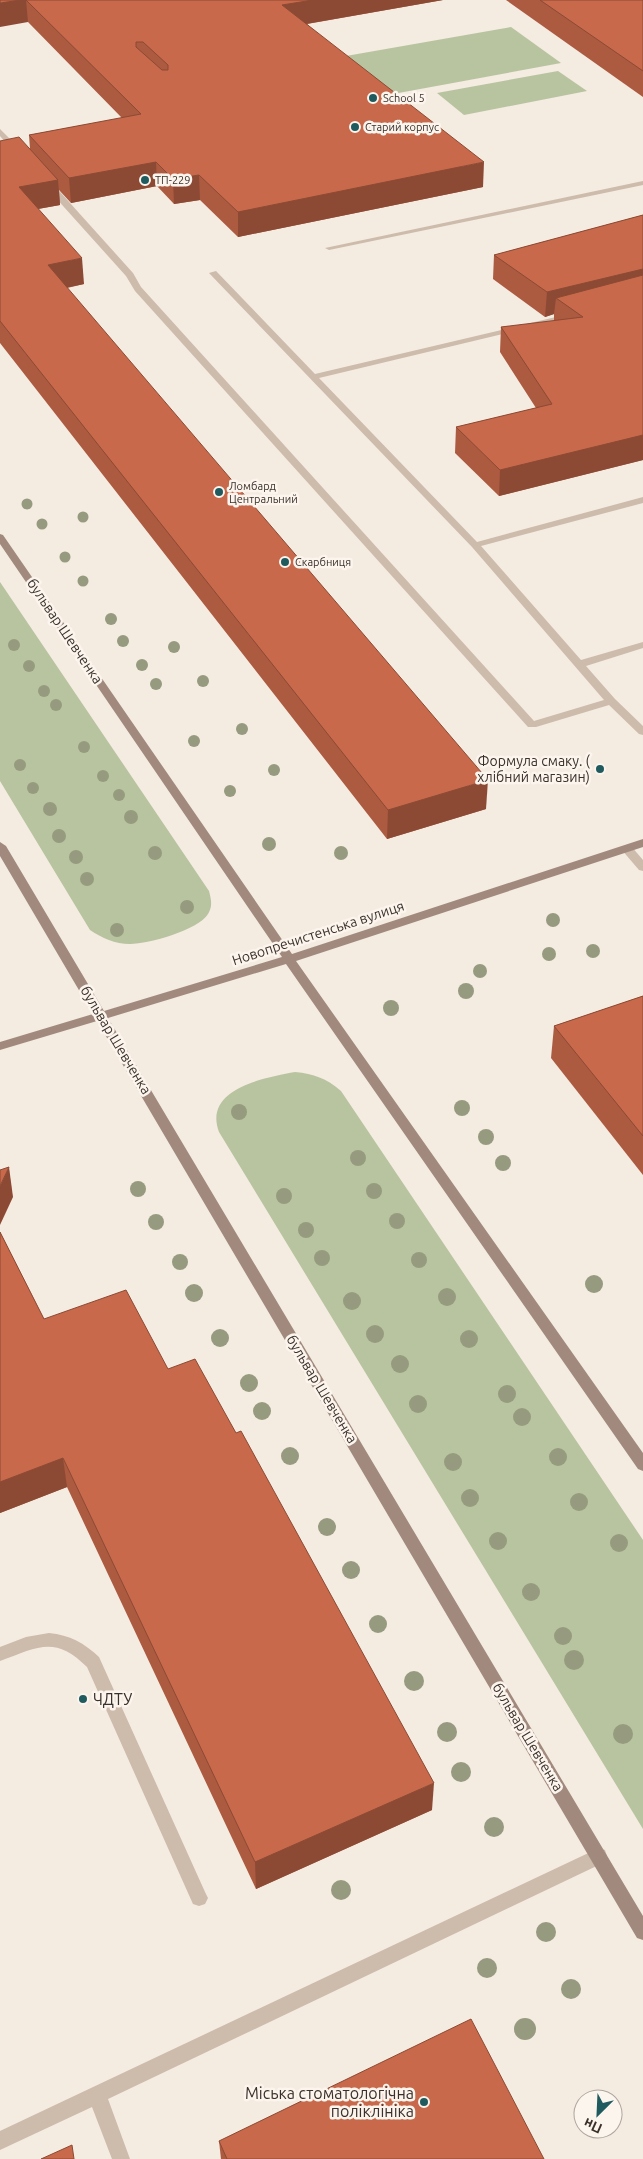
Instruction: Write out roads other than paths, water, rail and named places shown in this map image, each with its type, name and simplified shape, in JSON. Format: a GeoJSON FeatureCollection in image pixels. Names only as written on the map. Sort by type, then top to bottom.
{"type":"FeatureCollection","features":[{"type":"Feature","properties":{"kind":"main road","name":"бульвар Шевченка"},"geometry":{"type":"LineString","coordinates":[[0,537],[289,959],[643,1465]]}},
{"type":"Feature","properties":{"kind":"main road","name":"Новопречистенська вулиця"},"geometry":{"type":"LineString","coordinates":[[0,1046],[289,959],[643,843]]}},
{"type":"Feature","properties":{"kind":"main road","name":"бульвар Шевченка"},"geometry":{"type":"LineString","coordinates":[[0,846],[643,1932]]}},
{"type":"Feature","properties":{"kind":"lane"},"geometry":{"type":"LineString","coordinates":[[0,131],[26,160]]}},
{"type":"Feature","properties":{"kind":"lane"},"geometry":{"type":"LineString","coordinates":[[39,174],[130,275],[132,283],[532,725],[611,701]]}},
{"type":"Feature","properties":{"kind":"lane"},"geometry":{"type":"LineString","coordinates":[[329,248],[643,183]]}},
{"type":"Feature","properties":{"kind":"lane"},"geometry":{"type":"LineString","coordinates":[[213,274],[475,545],[611,701],[643,732]]}},
{"type":"Feature","properties":{"kind":"lane"},"geometry":{"type":"LineString","coordinates":[[313,377],[577,313]]}},
{"type":"Feature","properties":{"kind":"lane"},"geometry":{"type":"LineString","coordinates":[[475,545],[643,500]]}},
{"type":"Feature","properties":{"kind":"lane"},"geometry":{"type":"LineString","coordinates":[[580,664],[643,645]]}},
{"type":"Feature","properties":{"kind":"lane"},"geometry":{"type":"LineString","coordinates":[[627,849],[643,867]]}},
{"type":"Feature","properties":{"kind":"lane"},"geometry":{"type":"LineString","coordinates":[[0,1654],[30,1642],[48,1639],[67,1641],[82,1650],[93,1662],[199,1898]]}},
{"type":"Feature","properties":{"kind":"lane"},"geometry":{"type":"LineString","coordinates":[[0,2141],[598,1856]]}},
{"type":"Feature","properties":{"kind":"lane"},"geometry":{"type":"LineString","coordinates":[[97,2095],[121,2159]]}},
{"type":"Feature","properties":{"kind":"place","name":"School 5"},"geometry":{"type":"Point","coordinates":[373,98]}},
{"type":"Feature","properties":{"kind":"place","name":"Старий корпус"},"geometry":{"type":"Point","coordinates":[355,127]}},
{"type":"Feature","properties":{"kind":"place","name":"ТП-229"},"geometry":{"type":"Point","coordinates":[145,180]}},
{"type":"Feature","properties":{"kind":"place","name":"Ломбард Центральний"},"geometry":{"type":"Point","coordinates":[219,492]}},
{"type":"Feature","properties":{"kind":"place","name":"Скарбниця"},"geometry":{"type":"Point","coordinates":[285,562]}},
{"type":"Feature","properties":{"kind":"place","name":"Формула смаку. ( хлібний магазин)"},"geometry":{"type":"Point","coordinates":[600,769]}},
{"type":"Feature","properties":{"kind":"place","name":"ЧДТУ"},"geometry":{"type":"Point","coordinates":[83,1699]}},
{"type":"Feature","properties":{"kind":"place","name":"Міська стоматологічна поліклініка"},"geometry":{"type":"Point","coordinates":[424,2102]}}]}
